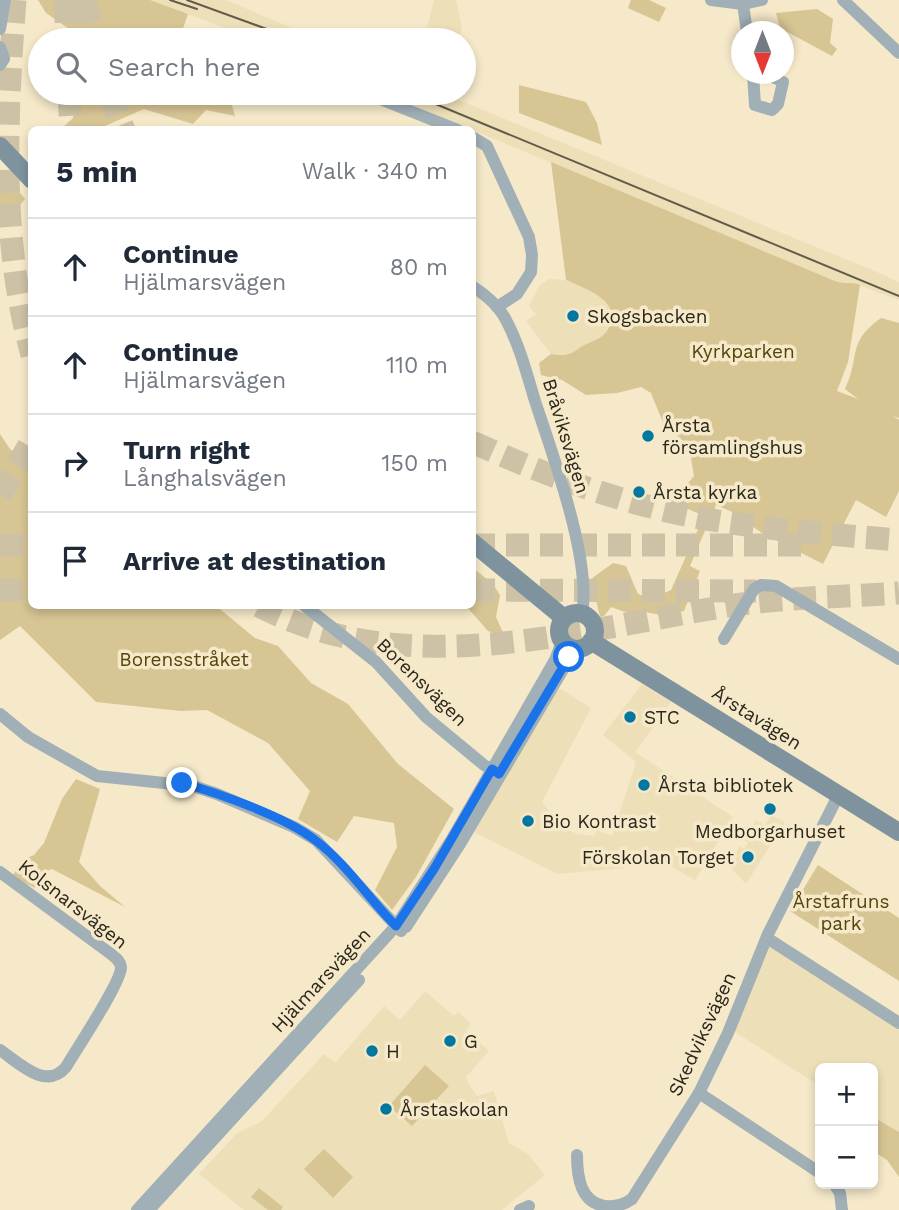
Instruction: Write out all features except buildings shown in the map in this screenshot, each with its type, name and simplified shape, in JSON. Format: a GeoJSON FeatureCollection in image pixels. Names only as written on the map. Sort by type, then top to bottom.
{"type":"FeatureCollection","features":[{"type":"Feature","properties":{"kind":"street"},"geometry":{"type":"LineString","coordinates":[[0,29],[5,0]]}},
{"type":"Feature","properties":{"kind":"street"},"geometry":{"type":"LineString","coordinates":[[711,0],[743,4],[762,0]]}},
{"type":"Feature","properties":{"kind":"street"},"geometry":{"type":"LineString","coordinates":[[843,0],[899,53]]}},
{"type":"Feature","properties":{"kind":"street"},"geometry":{"type":"LineString","coordinates":[[743,4],[745,21]]}},
{"type":"Feature","properties":{"kind":"street"},"geometry":{"type":"LineString","coordinates":[[0,47],[4,59],[0,65]]}},
{"type":"Feature","properties":{"kind":"street"},"geometry":{"type":"LineString","coordinates":[[753,84],[755,105],[772,110],[778,104],[783,84]]}},
{"type":"Feature","properties":{"kind":"street"},"geometry":{"type":"LineString","coordinates":[[395,105],[448,126]]}},
{"type":"Feature","properties":{"kind":"street"},"geometry":{"type":"LineString","coordinates":[[476,139],[487,146],[529,237],[532,255],[531,272],[517,294],[497,307]]}},
{"type":"Feature","properties":{"kind":"street"},"geometry":{"type":"LineString","coordinates":[[0,146],[28,176]]}},
{"type":"Feature","properties":{"kind":"street","name":"Bråviksvägen"},"geometry":{"type":"LineString","coordinates":[[476,289],[497,307],[508,323],[570,513],[582,573],[573,616]]}},
{"type":"Feature","properties":{"kind":"street"},"geometry":{"type":"LineString","coordinates":[[476,545],[573,616],[591,620],[595,630],[576,644],[559,629],[573,616]]}},
{"type":"Feature","properties":{"kind":"street"},"geometry":{"type":"LineString","coordinates":[[724,639],[748,596],[761,585],[776,586],[899,659]]}},
{"type":"Feature","properties":{"kind":"street","name":"Borensvägen"},"geometry":{"type":"LineString","coordinates":[[309,609],[376,662],[426,717],[495,772]]}},
{"type":"Feature","properties":{"kind":"street"},"geometry":{"type":"LineString","coordinates":[[319,617],[326,609]]}},
{"type":"Feature","properties":{"kind":"street","name":"Hjälmarsvägen"},"geometry":{"type":"LineString","coordinates":[[149,1210],[399,929],[495,772],[555,660],[576,644]]}},
{"type":"Feature","properties":{"kind":"street","name":"Årstavägen"},"geometry":{"type":"LineString","coordinates":[[576,644],[839,794],[899,832]]}},
{"type":"Feature","properties":{"kind":"street"},"geometry":{"type":"LineString","coordinates":[[0,714],[28,737],[97,776],[193,786],[294,827],[323,847],[399,929]]}},
{"type":"Feature","properties":{"kind":"street","name":"Skedviksvägen"},"geometry":{"type":"LineString","coordinates":[[577,1155],[582,1189],[587,1196],[610,1210],[620,1208],[632,1199],[699,1093],[718,1056],[767,938],[839,794]]}},
{"type":"Feature","properties":{"kind":"street","name":"Kolsnarsvägen"},"geometry":{"type":"LineString","coordinates":[[0,872],[111,954],[121,967],[114,986],[66,1067],[58,1074],[46,1077],[34,1073],[0,1050]]}},
{"type":"Feature","properties":{"kind":"street","name":"Hjälmarsvägen"},"geometry":{"type":"LineString","coordinates":[[137,1210],[399,929]]}},
{"type":"Feature","properties":{"kind":"street"},"geometry":{"type":"LineString","coordinates":[[767,938],[899,1023]]}},
{"type":"Feature","properties":{"kind":"street"},"geometry":{"type":"LineString","coordinates":[[699,1093],[815,1170]]}},
{"type":"Feature","properties":{"kind":"street"},"geometry":{"type":"LineString","coordinates":[[837,1189],[842,1210]]}},
{"type":"Feature","properties":{"kind":"shaded area"},"geometry":{"type":"Polygon","coordinates":[[[150,0],[226,0],[292,28],[225,28],[150,0]]]}},
{"type":"Feature","properties":{"kind":"shaded area"},"geometry":{"type":"Polygon","coordinates":[[[434,0],[456,0],[462,28],[427,28],[434,0]]]}},
{"type":"Feature","properties":{"kind":"shaded area"},"geometry":{"type":"Polygon","coordinates":[[[413,105],[471,105],[899,282],[899,300],[854,283],[846,285],[835,281],[476,131],[476,126],[463,126],[413,105]]]}},
{"type":"Feature","properties":{"kind":"shaded area","name":"Skogsbacken"},"geometry":{"type":"Polygon","coordinates":[[[549,279],[566,280],[599,296],[610,307],[612,318],[603,338],[589,342],[565,356],[551,354],[526,321],[536,314],[529,306],[539,286],[549,279]]]}},
{"type":"Feature","properties":{"kind":"shaded area"},"geometry":{"type":"Polygon","coordinates":[[[642,684],[671,702],[635,752],[733,817],[695,880],[665,863],[650,862],[624,868],[557,874],[474,832],[555,692],[561,689],[591,708],[542,802],[563,828],[577,834],[594,836],[597,830],[612,836],[636,762],[603,735],[642,684]]]}},
{"type":"Feature","properties":{"kind":"shaded area","name":"Förskolan Torget"},"geometry":{"type":"Polygon","coordinates":[[[771,815],[785,822],[746,884],[728,865],[740,846],[744,849],[748,843],[744,840],[756,820],[765,825],[771,815]]]}},
{"type":"Feature","properties":{"kind":"shaded area"},"geometry":{"type":"Polygon","coordinates":[[[767,940],[899,1024],[899,1132],[878,1120],[878,1063],[815,1063],[815,1083],[730,1029],[767,940]]]}},
{"type":"Feature","properties":{"kind":"shaded area","name":"Årstaskolan"},"geometry":{"type":"Polygon","coordinates":[[[425,991],[454,1016],[458,1012],[471,1023],[466,1031],[489,1051],[466,1077],[469,1084],[477,1096],[494,1091],[509,1143],[528,1154],[545,1175],[502,1210],[244,1210],[199,1174],[237,1133],[261,1122],[324,1054],[335,1063],[384,1006],[400,1020],[425,991]]]}},
{"type":"Feature","properties":{"kind":"green space"},"geometry":{"type":"Polygon","coordinates":[[[38,0],[150,0],[188,14],[183,28],[68,28],[46,13],[38,0]]]}},
{"type":"Feature","properties":{"kind":"green space"},"geometry":{"type":"Polygon","coordinates":[[[631,0],[649,0],[666,8],[659,22],[628,8],[631,0]]]}},
{"type":"Feature","properties":{"kind":"green space"},"geometry":{"type":"Polygon","coordinates":[[[817,9],[833,19],[830,43],[837,49],[832,56],[794,36],[794,21],[778,21],[776,13],[817,9]]]}},
{"type":"Feature","properties":{"kind":"green space"},"geometry":{"type":"Polygon","coordinates":[[[519,85],[586,102],[597,123],[602,145],[519,113],[519,85]]]}},
{"type":"Feature","properties":{"kind":"green space"},"geometry":{"type":"Polygon","coordinates":[[[76,105],[232,105],[235,116],[206,110],[193,124],[144,109],[105,126],[64,126],[73,118],[76,105]]]}},
{"type":"Feature","properties":{"kind":"green space","name":"Kyrkparken"},"geometry":{"type":"Polygon","coordinates":[[[551,162],[835,281],[860,285],[848,362],[837,391],[858,399],[845,389],[858,343],[881,318],[899,323],[899,418],[893,416],[899,420],[899,491],[886,517],[856,500],[823,564],[762,533],[732,512],[716,505],[690,566],[700,571],[684,611],[661,615],[640,611],[636,616],[611,607],[600,617],[591,579],[613,563],[626,566],[638,594],[651,599],[671,590],[704,516],[672,502],[694,476],[689,446],[664,425],[651,393],[641,387],[617,393],[586,395],[562,380],[541,375],[539,363],[551,354],[569,354],[600,338],[608,329],[612,316],[610,309],[598,296],[566,280],[551,162]]]}},
{"type":"Feature","properties":{"kind":"green space"},"geometry":{"type":"Polygon","coordinates":[[[0,169],[25,199],[0,228],[0,169]]]}},
{"type":"Feature","properties":{"kind":"green space","name":"Borensstråket"},"geometry":{"type":"Polygon","coordinates":[[[0,434],[10,449],[28,464],[28,609],[220,609],[255,638],[278,646],[311,683],[348,704],[398,764],[454,809],[416,877],[392,910],[375,890],[397,847],[394,823],[354,816],[337,842],[298,819],[310,791],[268,743],[207,710],[181,711],[96,702],[20,626],[0,640],[0,434]]]}},
{"type":"Feature","properties":{"kind":"green space"},"geometry":{"type":"Polygon","coordinates":[[[476,570],[493,584],[500,595],[496,617],[505,637],[488,631],[469,609],[476,609],[476,570]]]}},
{"type":"Feature","properties":{"kind":"green space"},"geometry":{"type":"Polygon","coordinates":[[[76,779],[100,789],[79,862],[100,886],[125,907],[52,869],[43,873],[35,888],[12,877],[22,860],[34,855],[44,843],[62,799],[76,779]]]}},
{"type":"Feature","properties":{"kind":"green space","name":"Årstafruns park"},"geometry":{"type":"Polygon","coordinates":[[[818,865],[899,918],[899,981],[790,911],[818,865]]]}},
{"type":"Feature","properties":{"kind":"green space"},"geometry":{"type":"Polygon","coordinates":[[[425,1065],[449,1086],[412,1126],[389,1106],[425,1065]]]}},
{"type":"Feature","properties":{"kind":"green space"},"geometry":{"type":"Polygon","coordinates":[[[878,1120],[899,1132],[899,1177],[887,1160],[878,1154],[878,1120]]]}},
{"type":"Feature","properties":{"kind":"green space"},"geometry":{"type":"Polygon","coordinates":[[[324,1149],[353,1177],[333,1198],[304,1169],[324,1149]]]}},
{"type":"Feature","properties":{"kind":"green space"},"geometry":{"type":"Polygon","coordinates":[[[259,1188],[283,1207],[281,1210],[268,1210],[251,1197],[259,1188]]]}},
{"type":"Feature","properties":{"kind":"tunnel"},"geometry":{"type":"LineString","coordinates":[[15,0],[9,89],[8,179],[15,268],[28,338]]}},
{"type":"Feature","properties":{"kind":"tunnel"},"geometry":{"type":"LineString","coordinates":[[66,0],[66,28]]}},
{"type":"Feature","properties":{"kind":"tunnel"},"geometry":{"type":"LineString","coordinates":[[85,0],[91,28]]}},
{"type":"Feature","properties":{"kind":"tunnel"},"geometry":{"type":"LineString","coordinates":[[70,105],[71,126]]}},
{"type":"Feature","properties":{"kind":"tunnel"},"geometry":{"type":"LineString","coordinates":[[114,105],[122,126]]}},
{"type":"Feature","properties":{"kind":"tunnel"},"geometry":{"type":"LineString","coordinates":[[476,444],[590,489],[650,507],[759,527],[899,540]]}},
{"type":"Feature","properties":{"kind":"tunnel"},"geometry":{"type":"LineString","coordinates":[[0,495],[28,447]]}},
{"type":"Feature","properties":{"kind":"tunnel"},"geometry":{"type":"LineString","coordinates":[[0,545],[28,545]]}},
{"type":"Feature","properties":{"kind":"tunnel"},"geometry":{"type":"LineString","coordinates":[[476,545],[808,545]]}},
{"type":"Feature","properties":{"kind":"tunnel"},"geometry":{"type":"LineString","coordinates":[[0,590],[28,590]]}},
{"type":"Feature","properties":{"kind":"tunnel"},"geometry":{"type":"LineString","coordinates":[[476,590],[756,591]]}},
{"type":"Feature","properties":{"kind":"tunnel"},"geometry":{"type":"LineString","coordinates":[[266,609],[316,629],[375,642],[434,646],[494,644],[555,636],[754,602],[899,593]]}},
{"type":"Feature","properties":{"kind":"tram line"},"geometry":{"type":"LineString","coordinates":[[170,0],[197,9]]}},
{"type":"Feature","properties":{"kind":"tram line"},"geometry":{"type":"LineString","coordinates":[[187,0],[264,28]]}},
{"type":"Feature","properties":{"kind":"tram line"},"geometry":{"type":"LineString","coordinates":[[438,105],[899,296]]}},
{"type":"Feature","properties":{"kind":"place","name":"Skogsbacken"},"geometry":{"type":"Point","coordinates":[573,316]}},
{"type":"Feature","properties":{"kind":"place","name":"Årsta församlingshus"},"geometry":{"type":"Point","coordinates":[648,436]}},
{"type":"Feature","properties":{"kind":"place","name":"Årsta kyrka"},"geometry":{"type":"Point","coordinates":[639,492]}},
{"type":"Feature","properties":{"kind":"place","name":"STC"},"geometry":{"type":"Point","coordinates":[630,717]}},
{"type":"Feature","properties":{"kind":"place","name":"Årsta bibliotek"},"geometry":{"type":"Point","coordinates":[644,785]}},
{"type":"Feature","properties":{"kind":"place","name":"Medborgarhuset"},"geometry":{"type":"Point","coordinates":[770,809]}},
{"type":"Feature","properties":{"kind":"place","name":"Bio Kontrast"},"geometry":{"type":"Point","coordinates":[528,821]}},
{"type":"Feature","properties":{"kind":"place","name":"Förskolan Torget"},"geometry":{"type":"Point","coordinates":[748,857]}},
{"type":"Feature","properties":{"kind":"place","name":"G"},"geometry":{"type":"Point","coordinates":[450,1041]}},
{"type":"Feature","properties":{"kind":"place","name":"H"},"geometry":{"type":"Point","coordinates":[372,1051]}},
{"type":"Feature","properties":{"kind":"place","name":"Årstaskolan"},"geometry":{"type":"Point","coordinates":[386,1109]}},
{"type":"Feature","properties":{"kind":"route"},"geometry":{"type":"LineString","coordinates":[[182,783],[217,794],[294,827],[316,840],[396,926],[434,869],[492,769],[499,774],[569,657]]}}]}
